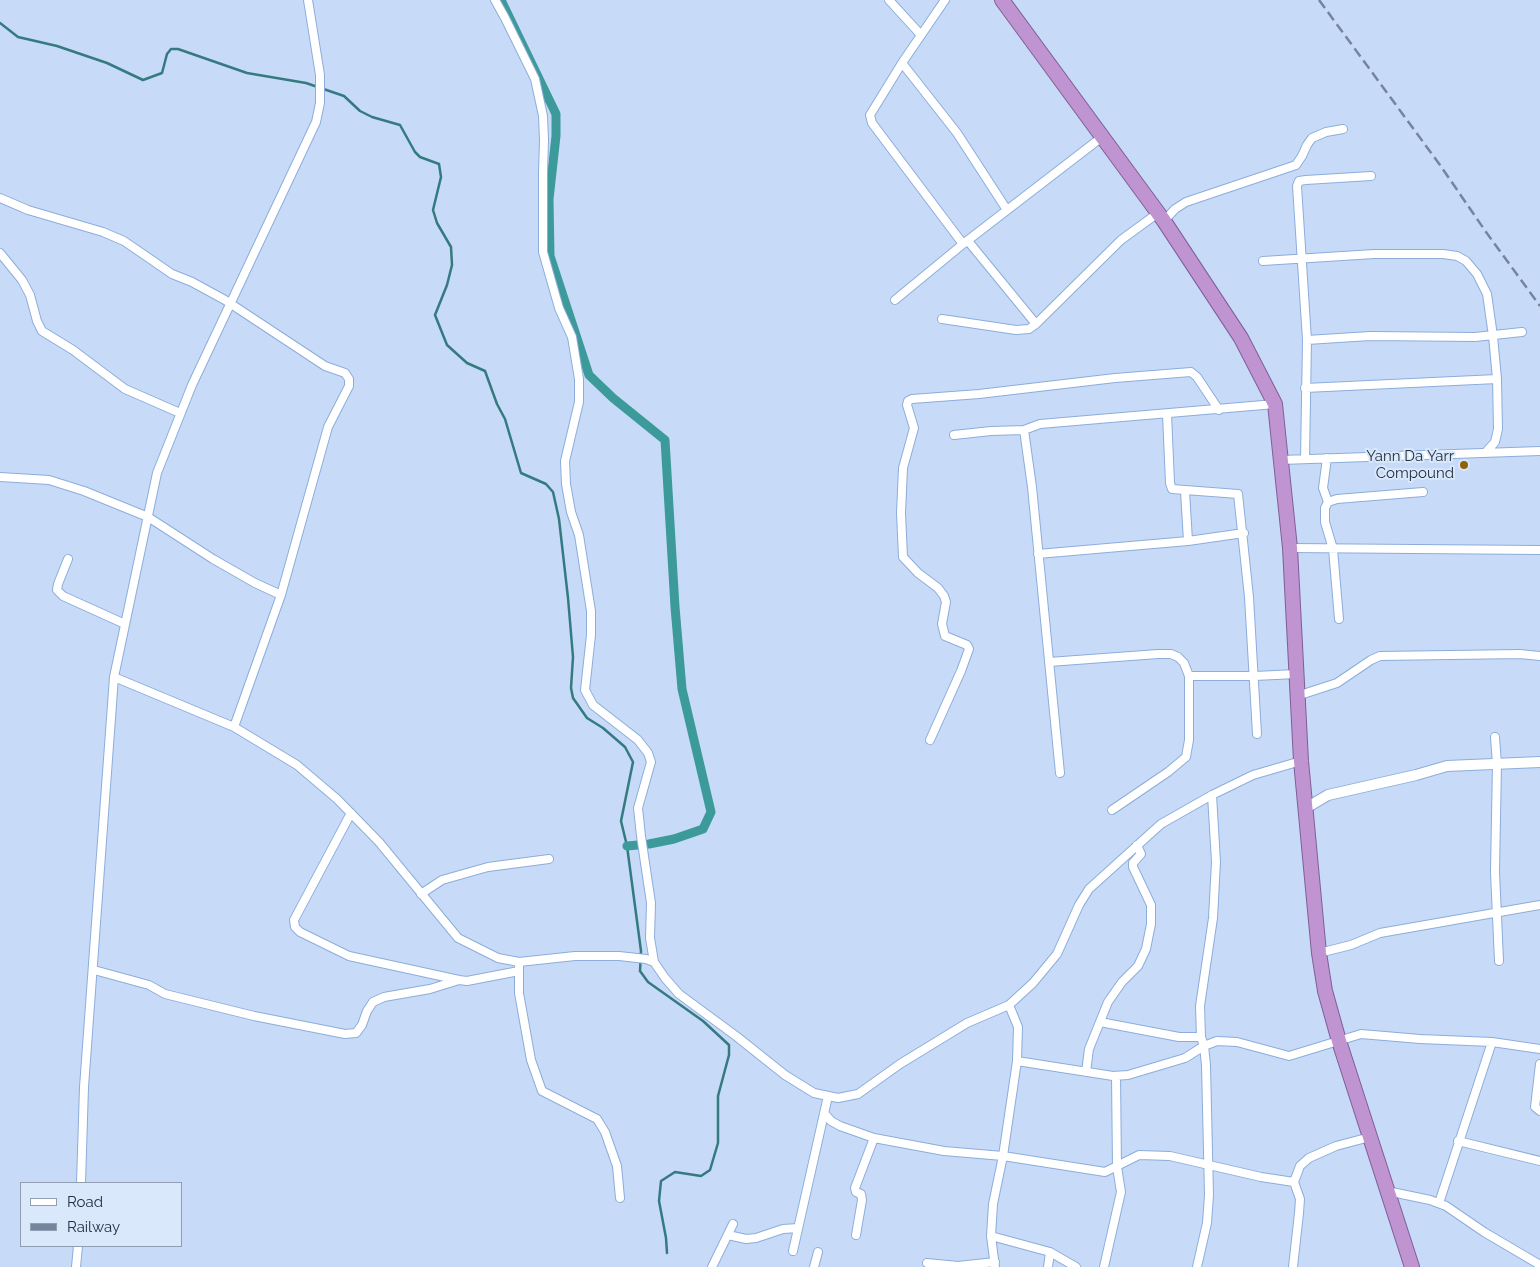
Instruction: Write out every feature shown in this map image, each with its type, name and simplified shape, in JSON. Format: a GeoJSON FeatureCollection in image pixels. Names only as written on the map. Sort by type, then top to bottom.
{"type":"FeatureCollection","features":[{"type":"Feature","properties":{"kind":"highway"},"geometry":{"type":"LineString","coordinates":[[1002,0],[1161,217],[1242,338],[1275,404],[1290,548],[1301,760],[1319,953],[1325,992],[1412,1267]]}},
{"type":"Feature","properties":{"kind":"street"},"geometry":{"type":"LineString","coordinates":[[81,1182],[84,1087],[114,677],[157,472],[192,385],[316,122],[320,104],[320,75],[308,0]]}},
{"type":"Feature","properties":{"kind":"street"},"geometry":{"type":"LineString","coordinates":[[495,0],[535,78],[544,140],[543,252],[559,308],[572,337],[579,378],[579,402],[565,461],[566,484],[571,512],[579,535],[591,611],[591,635],[586,690],[593,705],[638,740],[648,753],[651,762],[638,808],[651,903],[650,938],[654,962],[679,994],[785,1075],[814,1093],[838,1098],[858,1094],[900,1064],[967,1023],[1008,1006],[1032,983],[1057,954],[1079,905],[1089,889],[1161,824],[1212,795],[1253,775],[1301,760]]}},
{"type":"Feature","properties":{"kind":"street"},"geometry":{"type":"LineString","coordinates":[[889,0],[921,35]]}},
{"type":"Feature","properties":{"kind":"street"},"geometry":{"type":"LineString","coordinates":[[945,0],[874,108],[870,115],[872,123],[965,242],[1036,324]]}},
{"type":"Feature","properties":{"kind":"street"},"geometry":{"type":"LineString","coordinates":[[902,63],[956,133],[1007,210]]}},
{"type":"Feature","properties":{"kind":"street"},"geometry":{"type":"LineString","coordinates":[[942,320],[1016,330],[1029,329],[1121,240],[1186,202],[1296,165],[1312,138],[1326,132],[1343,129]]}},
{"type":"Feature","properties":{"kind":"street"},"geometry":{"type":"LineString","coordinates":[[895,300],[965,242],[1102,137]]}},
{"type":"Feature","properties":{"kind":"street"},"geometry":{"type":"LineString","coordinates":[[1305,459],[1307,340],[1297,195],[1299,181],[1371,176]]}},
{"type":"Feature","properties":{"kind":"street"},"geometry":{"type":"LineString","coordinates":[[0,198],[28,210],[103,232],[124,241],[172,274],[192,282],[230,303],[325,366],[345,373],[349,378],[349,386],[328,427],[281,595],[234,727]]}},
{"type":"Feature","properties":{"kind":"street"},"geometry":{"type":"LineString","coordinates":[[0,253],[22,280],[30,295],[37,321],[42,331],[73,350],[124,389],[180,413]]}},
{"type":"Feature","properties":{"kind":"street"},"geometry":{"type":"LineString","coordinates":[[1263,261],[1374,254],[1443,254],[1457,256],[1466,262],[1477,274],[1487,294],[1493,336],[1497,380],[1497,437],[1486,452]]}},
{"type":"Feature","properties":{"kind":"street"},"geometry":{"type":"LineString","coordinates":[[1307,340],[1370,336],[1493,336],[1522,332]]}},
{"type":"Feature","properties":{"kind":"street"},"geometry":{"type":"LineString","coordinates":[[930,740],[969,649],[967,645],[945,636],[942,624],[946,602],[944,596],[938,588],[913,568],[903,557],[901,513],[903,468],[914,428],[907,405],[908,401],[912,399],[979,394],[1115,378],[1191,372],[1197,377],[1219,410]]}},
{"type":"Feature","properties":{"kind":"street"},"geometry":{"type":"LineString","coordinates":[[1305,388],[1497,380]]}},
{"type":"Feature","properties":{"kind":"street"},"geometry":{"type":"LineString","coordinates":[[954,436],[991,430],[1024,430],[1040,424],[1275,404]]}},
{"type":"Feature","properties":{"kind":"street"},"geometry":{"type":"LineString","coordinates":[[1166,414],[1170,483],[1172,489],[1238,494],[1244,533],[1255,676],[1257,734]]}},
{"type":"Feature","properties":{"kind":"street"},"geometry":{"type":"LineString","coordinates":[[1024,430],[1032,486],[1060,773]]}},
{"type":"Feature","properties":{"kind":"street"},"geometry":{"type":"LineString","coordinates":[[1281,460],[1540,451]]}},
{"type":"Feature","properties":{"kind":"street"},"geometry":{"type":"LineString","coordinates":[[1327,458],[1323,488],[1328,502]]}},
{"type":"Feature","properties":{"kind":"street"},"geometry":{"type":"LineString","coordinates":[[0,477],[49,480],[84,491],[148,517],[213,560],[254,583],[281,595]]}},
{"type":"Feature","properties":{"kind":"street"},"geometry":{"type":"LineString","coordinates":[[1184,491],[1188,541]]}},
{"type":"Feature","properties":{"kind":"street"},"geometry":{"type":"LineString","coordinates":[[1338,619],[1333,549],[1325,522],[1325,508],[1328,502],[1337,499],[1423,492]]}},
{"type":"Feature","properties":{"kind":"street"},"geometry":{"type":"LineString","coordinates":[[1038,554],[1188,541],[1244,533]]}},
{"type":"Feature","properties":{"kind":"street"},"geometry":{"type":"LineString","coordinates":[[1290,548],[1540,550]]}},
{"type":"Feature","properties":{"kind":"street"},"geometry":{"type":"LineString","coordinates":[[68,559],[58,584],[58,590],[63,596],[126,624]]}},
{"type":"Feature","properties":{"kind":"street"},"geometry":{"type":"LineString","coordinates":[[1049,662],[1172,654],[1184,663],[1188,676],[1189,740],[1186,757],[1168,772],[1112,810]]}},
{"type":"Feature","properties":{"kind":"street"},"geometry":{"type":"LineString","coordinates":[[1297,696],[1337,683],[1380,656],[1520,654],[1540,656]]}},
{"type":"Feature","properties":{"kind":"street"},"geometry":{"type":"LineString","coordinates":[[1188,676],[1296,674]]}},
{"type":"Feature","properties":{"kind":"street"},"geometry":{"type":"LineString","coordinates":[[114,677],[234,727],[297,766],[337,798],[379,842],[458,938],[519,966]]}},
{"type":"Feature","properties":{"kind":"street"},"geometry":{"type":"LineString","coordinates":[[1496,737],[1495,872],[1499,961]]}},
{"type":"Feature","properties":{"kind":"street"},"geometry":{"type":"LineString","coordinates":[[1306,808],[1328,795],[1447,766],[1540,762]]}},
{"type":"Feature","properties":{"kind":"street"},"geometry":{"type":"LineString","coordinates":[[1197,1267],[1207,1223],[1210,1195],[1206,1065],[1201,1037],[1200,1006],[1213,918],[1216,862],[1212,795]]}},
{"type":"Feature","properties":{"kind":"street"},"geometry":{"type":"LineString","coordinates":[[351,813],[294,920],[295,927],[300,932],[349,956],[467,981],[519,966],[575,956],[646,959],[654,962]]}},
{"type":"Feature","properties":{"kind":"street"},"geometry":{"type":"LineString","coordinates":[[1086,1072],[1089,1049],[1108,1002],[1122,982],[1138,966],[1146,950],[1151,924],[1150,905],[1133,867],[1133,863],[1141,854],[1137,845]]}},
{"type":"Feature","properties":{"kind":"street"},"geometry":{"type":"LineString","coordinates":[[421,894],[442,880],[488,867],[549,859]]}},
{"type":"Feature","properties":{"kind":"street"},"geometry":{"type":"LineString","coordinates":[[1319,953],[1351,945],[1380,933],[1540,905]]}},
{"type":"Feature","properties":{"kind":"street"},"geometry":{"type":"LineString","coordinates":[[519,966],[520,993],[531,1060],[542,1091],[597,1119],[605,1132],[616,1166],[620,1198]]}},
{"type":"Feature","properties":{"kind":"street"},"geometry":{"type":"LineString","coordinates":[[94,970],[149,985],[165,994],[254,1016],[345,1034],[356,1033],[362,1025],[366,1011],[373,1002],[384,997],[430,989],[459,980]]}},
{"type":"Feature","properties":{"kind":"street"},"geometry":{"type":"LineString","coordinates":[[926,1263],[958,1266],[995,1264],[991,1236],[994,1204],[1017,1061],[1018,1027],[1008,1006]]}},
{"type":"Feature","properties":{"kind":"street"},"geometry":{"type":"LineString","coordinates":[[1100,1022],[1179,1037],[1201,1037]]}},
{"type":"Feature","properties":{"kind":"street"},"geometry":{"type":"LineString","coordinates":[[1017,1061],[1116,1076],[1128,1075],[1185,1058],[1204,1046],[1217,1041],[1237,1042],[1289,1056],[1361,1034],[1492,1042],[1540,1049]]}},
{"type":"Feature","properties":{"kind":"street"},"geometry":{"type":"LineString","coordinates":[[1438,1203],[1492,1042]]}},
{"type":"Feature","properties":{"kind":"street"},"geometry":{"type":"LineString","coordinates":[[1540,1064],[1535,1107],[1540,1111]]}},
{"type":"Feature","properties":{"kind":"street"},"geometry":{"type":"LineString","coordinates":[[1104,1267],[1121,1192],[1116,1168],[1116,1076]]}},
{"type":"Feature","properties":{"kind":"street"},"geometry":{"type":"LineString","coordinates":[[793,1251],[828,1096]]}},
{"type":"Feature","properties":{"kind":"street"},"geometry":{"type":"LineString","coordinates":[[824,1113],[831,1121],[840,1126],[874,1138],[944,1150],[1003,1156],[1105,1172],[1140,1156],[1170,1156],[1262,1177],[1294,1182]]}},
{"type":"Feature","properties":{"kind":"street"},"geometry":{"type":"LineString","coordinates":[[1293,1267],[1300,1206],[1300,1199],[1294,1182],[1300,1166],[1309,1158],[1336,1146],[1370,1137]]}},
{"type":"Feature","properties":{"kind":"street"},"geometry":{"type":"LineString","coordinates":[[856,1235],[862,1200],[861,1194],[856,1192],[855,1188],[874,1138]]}},
{"type":"Feature","properties":{"kind":"street"},"geometry":{"type":"LineString","coordinates":[[1458,1141],[1540,1161]]}},
{"type":"Feature","properties":{"kind":"street"},"geometry":{"type":"LineString","coordinates":[[1387,1191],[1430,1200],[1446,1206],[1484,1232],[1540,1264]]}},
{"type":"Feature","properties":{"kind":"street"},"geometry":{"type":"LineString","coordinates":[[712,1267],[733,1224]]}},
{"type":"Feature","properties":{"kind":"street"},"geometry":{"type":"LineString","coordinates":[[728,1235],[746,1240],[783,1229],[798,1228]]}},
{"type":"Feature","properties":{"kind":"street"},"geometry":{"type":"LineString","coordinates":[[991,1236],[1050,1252],[1076,1267]]}},
{"type":"Feature","properties":{"kind":"street"},"geometry":{"type":"LineString","coordinates":[[76,1267],[78,1247]]}},
{"type":"Feature","properties":{"kind":"street"},"geometry":{"type":"LineString","coordinates":[[814,1267],[818,1252]]}},
{"type":"Feature","properties":{"kind":"street"},"geometry":{"type":"LineString","coordinates":[[1048,1267],[1050,1252]]}},
{"type":"Feature","properties":{"kind":"waterway"},"geometry":{"type":"LineString","coordinates":[[501,0],[556,114],[556,136],[549,199],[550,256],[589,375],[613,398],[665,440],[682,689],[711,812],[703,829],[674,839],[627,846]]}},
{"type":"Feature","properties":{"kind":"waterway"},"geometry":{"type":"LineString","coordinates":[[0,23],[18,37],[57,46],[107,63],[143,80],[162,73],[167,54],[171,49],[178,49],[247,73],[306,83],[344,96],[360,111],[372,117],[400,125],[415,152],[420,157],[439,164],[441,177],[433,210],[437,223],[451,247],[452,265],[447,285],[435,315],[447,345],[467,363],[485,371],[497,404],[505,419],[521,473],[546,484],[553,492],[559,519],[568,598],[573,657],[571,688],[573,698],[587,718],[603,728],[625,747],[633,762],[621,821],[627,846],[641,951],[640,971],[648,982],[703,1021],[729,1045],[729,1055],[718,1096],[718,1143],[710,1170],[701,1176],[675,1172],[661,1181],[659,1201],[667,1253]]}},
{"type":"Feature","properties":{"kind":"railway"},"geometry":{"type":"LineString","coordinates":[[1319,0],[1540,306]]}},
{"type":"Feature","properties":{"kind":"place","name":"Yann Da Yarr Compound"},"geometry":{"type":"Point","coordinates":[1464,465]}}]}
